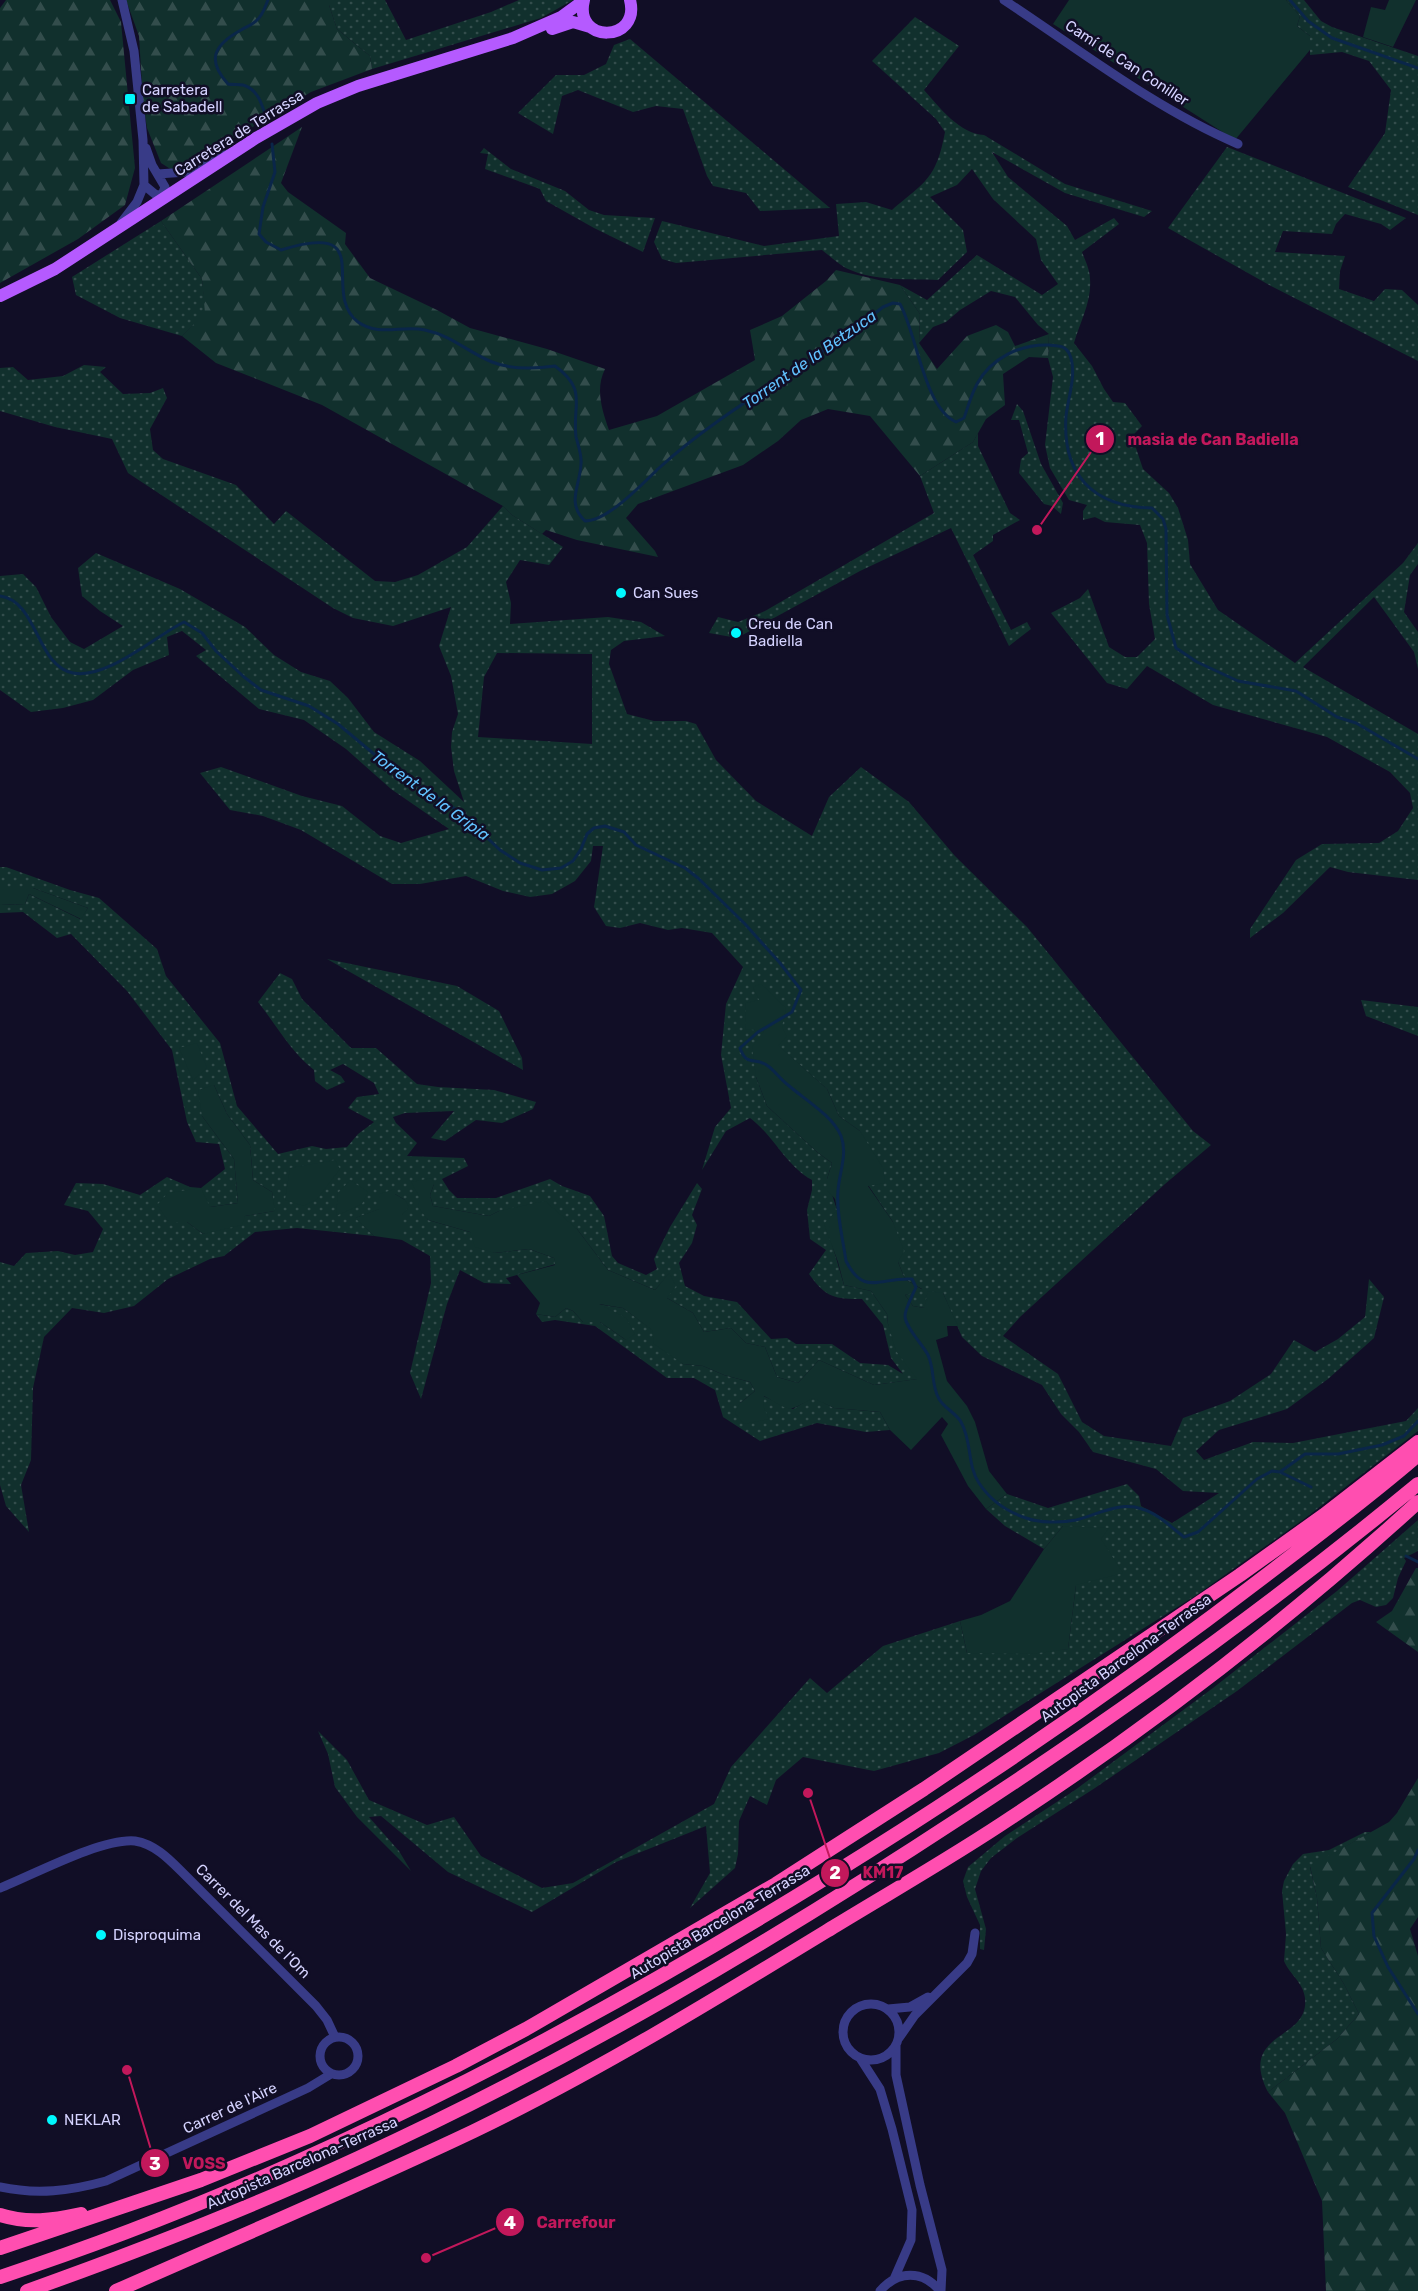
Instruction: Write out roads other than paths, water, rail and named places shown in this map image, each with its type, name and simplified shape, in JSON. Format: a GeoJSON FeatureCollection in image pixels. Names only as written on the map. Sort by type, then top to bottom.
{"type":"FeatureCollection","features":[{"type":"Feature","properties":{"kind":"highway"},"geometry":{"type":"LineString","coordinates":[[0,2248],[201,2180],[310,2136],[456,2066],[526,2029],[776,1884],[933,1783],[1258,1562],[1324,1515],[1418,1442]]}},
{"type":"Feature","properties":{"kind":"highway","name":"Autopista Barcelona-Terrassa"},"geometry":{"type":"LineString","coordinates":[[0,2277],[119,2236],[350,2139],[552,2037],[721,1942],[899,1833],[1107,1694],[1249,1589],[1373,1493],[1418,1455]]}},
{"type":"Feature","properties":{"kind":"highway","name":"Autopista Barcelona-Terrassa"},"geometry":{"type":"LineString","coordinates":[[27,2291],[197,2228],[359,2158],[561,2057],[733,1960],[894,1861],[1038,1768],[1263,1606],[1418,1484]]}},
{"type":"Feature","properties":{"kind":"highway"},"geometry":{"type":"LineString","coordinates":[[120,2290],[309,2207],[477,2129],[629,2048],[763,1970],[1010,1819],[1216,1674],[1346,1567],[1418,1502]]}},
{"type":"Feature","properties":{"kind":"highway"},"geometry":{"type":"LineString","coordinates":[[0,2216],[35,2222],[60,2218],[201,2180]]}},
{"type":"Feature","properties":{"kind":"main road"},"geometry":{"type":"LineString","coordinates":[[584,1],[583,16],[590,27]]}},
{"type":"Feature","properties":{"kind":"main road","name":"Carretera de Terrassa"},"geometry":{"type":"LineString","coordinates":[[0,296],[55,269],[256,138],[329,97],[513,38],[561,17],[584,1]]}},
{"type":"Feature","properties":{"kind":"main road","name":"Carretera de Terrassa"},"geometry":{"type":"LineString","coordinates":[[513,38],[528,38],[573,22],[603,33],[618,31],[628,20],[631,1]]}},
{"type":"Feature","properties":{"kind":"street"},"geometry":{"type":"LineString","coordinates":[[107,236],[132,211],[144,185],[143,140],[134,51],[122,0]]}},
{"type":"Feature","properties":{"kind":"street","name":"Camí de Can Coniller"},"geometry":{"type":"LineString","coordinates":[[1004,0],[1163,106],[1202,129],[1238,144]]}},
{"type":"Feature","properties":{"kind":"street"},"geometry":{"type":"LineString","coordinates":[[158,174],[186,172],[256,138]]}},
{"type":"Feature","properties":{"kind":"street"},"geometry":{"type":"LineString","coordinates":[[143,140],[152,165],[165,187],[165,197],[152,193],[144,185]]}},
{"type":"Feature","properties":{"kind":"street","name":"Carrer del Mas de l'Om"},"geometry":{"type":"LineString","coordinates":[[0,1888],[105,1844],[136,1841],[150,1846],[164,1854],[316,2006],[327,2020],[334,2037]]}},
{"type":"Feature","properties":{"kind":"street"},"geometry":{"type":"LineString","coordinates":[[860,2058],[869,2060],[882,2058],[897,2042],[915,2015],[967,1963],[972,1954],[975,1933]]}},
{"type":"Feature","properties":{"kind":"street"},"geometry":{"type":"LineString","coordinates":[[894,2279],[911,2241],[912,2210],[883,2098],[876,2081],[860,2058],[849,2050],[842,2031],[847,2016],[855,2008],[864,2004],[875,2004],[888,2009],[910,2007],[937,1992]]}},
{"type":"Feature","properties":{"kind":"street"},"geometry":{"type":"LineString","coordinates":[[888,2009],[897,2020],[897,2079],[920,2185],[942,2270],[941,2291]]}},
{"type":"Feature","properties":{"kind":"street"},"geometry":{"type":"LineString","coordinates":[[334,2037],[343,2037],[353,2042],[358,2056],[356,2066],[349,2073],[332,2074],[321,2065],[320,2053],[326,2041],[334,2037]]}},
{"type":"Feature","properties":{"kind":"street","name":"Carrer de l'Aire"},"geometry":{"type":"LineString","coordinates":[[0,2187],[20,2191],[48,2192],[81,2188],[106,2181],[308,2088],[332,2074]]}},
{"type":"Feature","properties":{"kind":"street"},"geometry":{"type":"LineString","coordinates":[[880,2291],[894,2279],[917,2275],[934,2284],[941,2291]]}},
{"type":"Feature","properties":{"kind":"waterway","name":"Torrent de la Betzuca"},"geometry":{"type":"LineString","coordinates":[[266,117],[256,94],[243,85],[228,84],[217,68],[215,60],[219,47],[224,41],[259,18],[268,0]]}},
{"type":"Feature","properties":{"kind":"waterway"},"geometry":{"type":"LineString","coordinates":[[1290,0],[1308,21],[1332,38],[1418,68]]}},
{"type":"Feature","properties":{"kind":"waterway","name":"Torrent de la Betzuca"},"geometry":{"type":"LineString","coordinates":[[272,144],[275,172],[263,207],[259,234],[266,242],[281,250],[311,243],[329,244],[339,251],[342,263],[343,294],[348,309],[358,322],[374,329],[416,329],[435,333],[500,365],[523,368],[555,366],[572,383],[576,398],[575,425],[581,461],[575,501],[576,508],[585,521],[604,515],[614,508],[685,446],[713,425],[828,348],[883,307],[893,303],[900,304],[906,317],[922,369],[936,402],[945,414],[956,422],[964,418],[977,384],[998,360],[1027,347],[1038,345],[1063,347],[1069,353],[1073,368],[1066,416],[1066,437],[1069,455],[1076,471],[1085,484],[1098,494],[1113,502],[1152,508],[1163,519],[1166,529],[1167,615],[1176,648],[1197,662],[1238,681],[1296,691],[1337,717],[1356,723],[1418,759]]}},
{"type":"Feature","properties":{"kind":"waterway","name":"Torrent de la Grípia"},"geometry":{"type":"LineString","coordinates":[[0,596],[13,600],[22,609],[51,659],[61,668],[73,673],[86,673],[115,664],[184,622],[202,633],[216,651],[261,690],[309,706],[338,724],[392,769],[460,812],[500,850],[520,863],[542,870],[561,868],[573,861],[587,834],[594,828],[605,826],[624,832],[636,845],[685,868],[698,878],[745,924],[801,990],[792,1012],[758,1032],[740,1048],[746,1058],[771,1068],[785,1083],[825,1115],[841,1136],[844,1150],[838,1199],[846,1261],[859,1279],[866,1282],[912,1279],[916,1287],[906,1309],[906,1320],[928,1355],[939,1399],[959,1419],[964,1429],[975,1476],[988,1495],[1000,1505],[1026,1518],[1051,1522],[1076,1520],[1108,1510],[1133,1507],[1153,1514],[1184,1537],[1198,1532],[1257,1479],[1272,1471],[1280,1472],[1311,1487]]}},
{"type":"Feature","properties":{"kind":"waterway"},"geometry":{"type":"LineString","coordinates":[[1280,1472],[1305,1454],[1338,1454],[1382,1445],[1404,1436],[1418,1421]]}},
{"type":"Feature","properties":{"kind":"waterway","name":"Torrent de la Grípia"},"geometry":{"type":"LineString","coordinates":[[1406,1556],[1418,1562]]}},
{"type":"Feature","properties":{"kind":"waterway"},"geometry":{"type":"LineString","coordinates":[[1418,1850],[1414,1859],[1372,1913],[1374,1936],[1388,1967],[1418,2014]]}},
{"type":"Feature","properties":{"kind":"place","name":"Carretera de Sabadell"},"geometry":{"type":"Point","coordinates":[130,99]}},
{"type":"Feature","properties":{"kind":"place","name":"masia de Can Badiella"},"geometry":{"type":"Point","coordinates":[1037,530]}},
{"type":"Feature","properties":{"kind":"place","name":"Can Sues"},"geometry":{"type":"Point","coordinates":[621,593]}},
{"type":"Feature","properties":{"kind":"place","name":"Creu de Can Badiella"},"geometry":{"type":"Point","coordinates":[736,633]}},
{"type":"Feature","properties":{"kind":"place","name":"KM17"},"geometry":{"type":"Point","coordinates":[808,1793]}},
{"type":"Feature","properties":{"kind":"place","name":"Disproquima"},"geometry":{"type":"Point","coordinates":[101,1935]}},
{"type":"Feature","properties":{"kind":"place","name":"VOSS"},"geometry":{"type":"Point","coordinates":[127,2070]}},
{"type":"Feature","properties":{"kind":"place","name":"NEKLAR"},"geometry":{"type":"Point","coordinates":[52,2120]}},
{"type":"Feature","properties":{"kind":"place","name":"Carrefour"},"geometry":{"type":"Point","coordinates":[426,2258]}}]}
